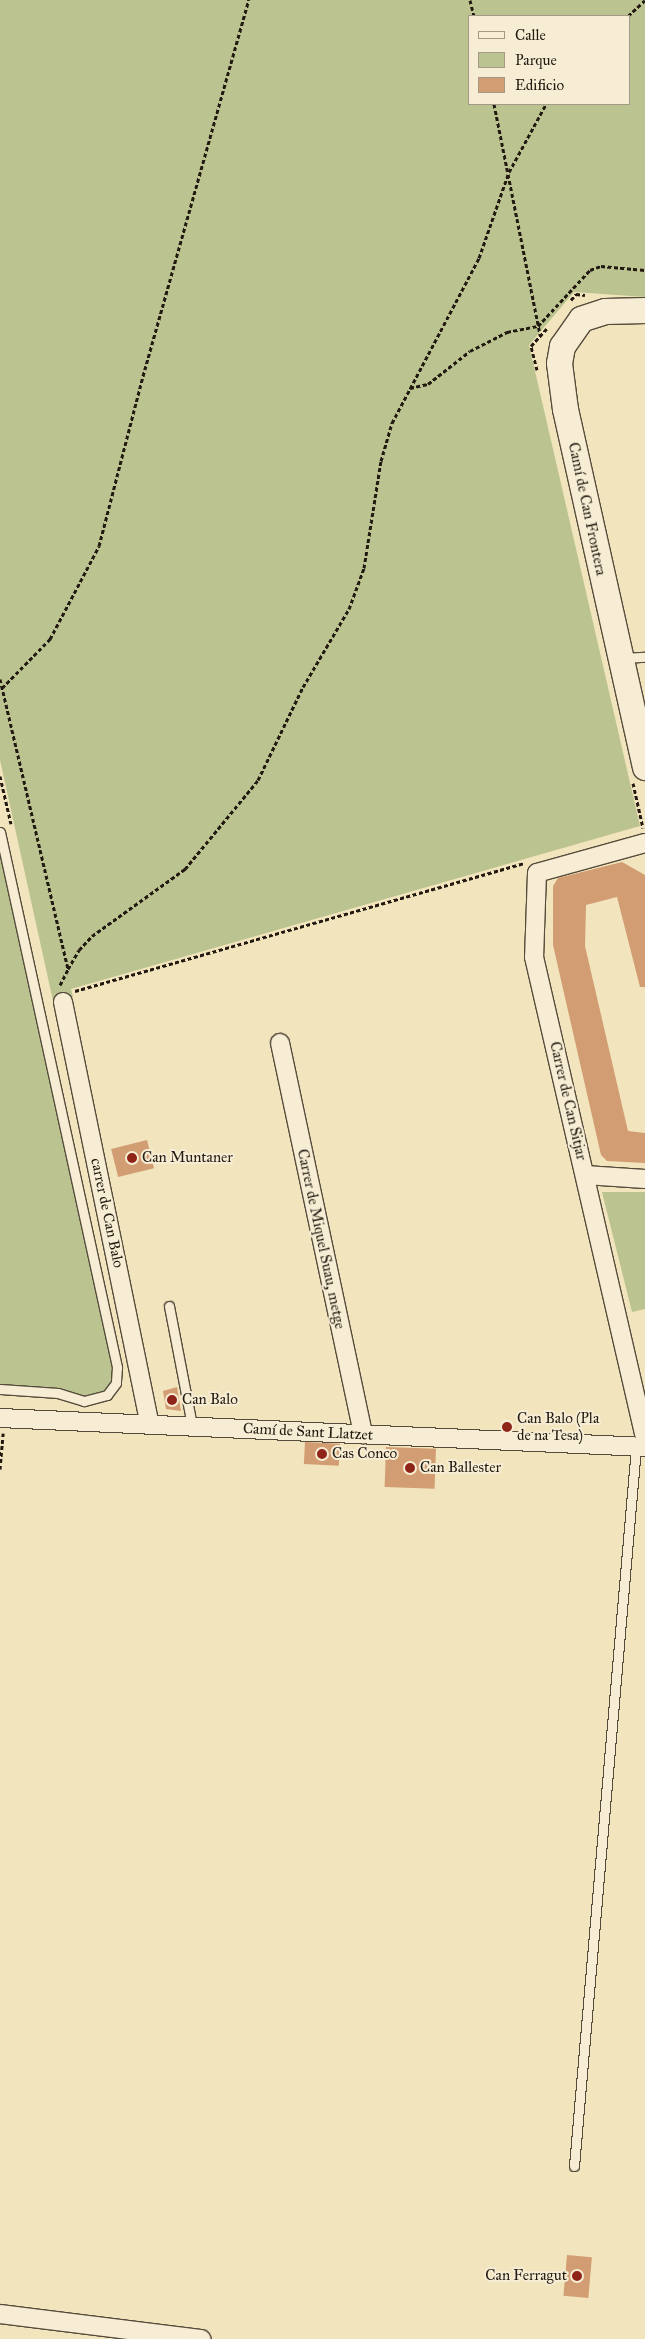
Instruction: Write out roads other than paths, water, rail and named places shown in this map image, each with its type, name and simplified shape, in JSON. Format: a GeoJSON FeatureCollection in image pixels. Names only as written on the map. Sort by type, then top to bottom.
{"type":"FeatureCollection","features":[{"type":"Feature","properties":{"kind":"street","name":"Camí de Can Frontera"},"geometry":{"type":"LineString","coordinates":[[641,765],[565,409],[559,363],[562,346],[581,319],[605,311],[645,310]]}},
{"type":"Feature","properties":{"kind":"street","name":"Carrer de Can Sitjar"},"geometry":{"type":"LineString","coordinates":[[640,837],[537,872],[534,957],[585,1175],[642,1444]]}},
{"type":"Feature","properties":{"kind":"street","name":"carrer de Can Balo"},"geometry":{"type":"LineString","coordinates":[[63,1002],[150,1424]]}},
{"type":"Feature","properties":{"kind":"street","name":"Carrer de Miquel Suau, metge"},"geometry":{"type":"LineString","coordinates":[[280,1043],[363,1434]]}},
{"type":"Feature","properties":{"kind":"street"},"geometry":{"type":"LineString","coordinates":[[585,1175],[645,1179]]}},
{"type":"Feature","properties":{"kind":"street","name":"Camí de Sant Llatzet"},"geometry":{"type":"LineString","coordinates":[[2,1418],[642,1444]]}},
{"type":"Feature","properties":{"kind":"street"},"geometry":{"type":"LineString","coordinates":[[0,2314],[201,2339]]}},
{"type":"Feature","properties":{"kind":"lane"},"geometry":{"type":"LineString","coordinates":[[619,658],[645,657]]}},
{"type":"Feature","properties":{"kind":"lane"},"geometry":{"type":"LineString","coordinates":[[0,832],[117,1367],[116,1383],[107,1395],[84,1401],[58,1393],[0,1389]]}},
{"type":"Feature","properties":{"kind":"lane"},"geometry":{"type":"LineString","coordinates":[[169,1306],[192,1426]]}},
{"type":"Feature","properties":{"kind":"lane"},"geometry":{"type":"LineString","coordinates":[[574,2166],[642,1444]]}},
{"type":"Feature","properties":{"kind":"place","name":"Can Muntaner"},"geometry":{"type":"Point","coordinates":[132,1158]}},
{"type":"Feature","properties":{"kind":"place","name":"Can Balo"},"geometry":{"type":"Point","coordinates":[172,1400]}},
{"type":"Feature","properties":{"kind":"place","name":"Can Balo (Pla de na Tesa)"},"geometry":{"type":"Point","coordinates":[507,1427]}},
{"type":"Feature","properties":{"kind":"place","name":"Cas Conco"},"geometry":{"type":"Point","coordinates":[322,1454]}},
{"type":"Feature","properties":{"kind":"place","name":"Can Ballester"},"geometry":{"type":"Point","coordinates":[410,1468]}},
{"type":"Feature","properties":{"kind":"place","name":"Can Ferragut"},"geometry":{"type":"Point","coordinates":[577,2276]}}]}
